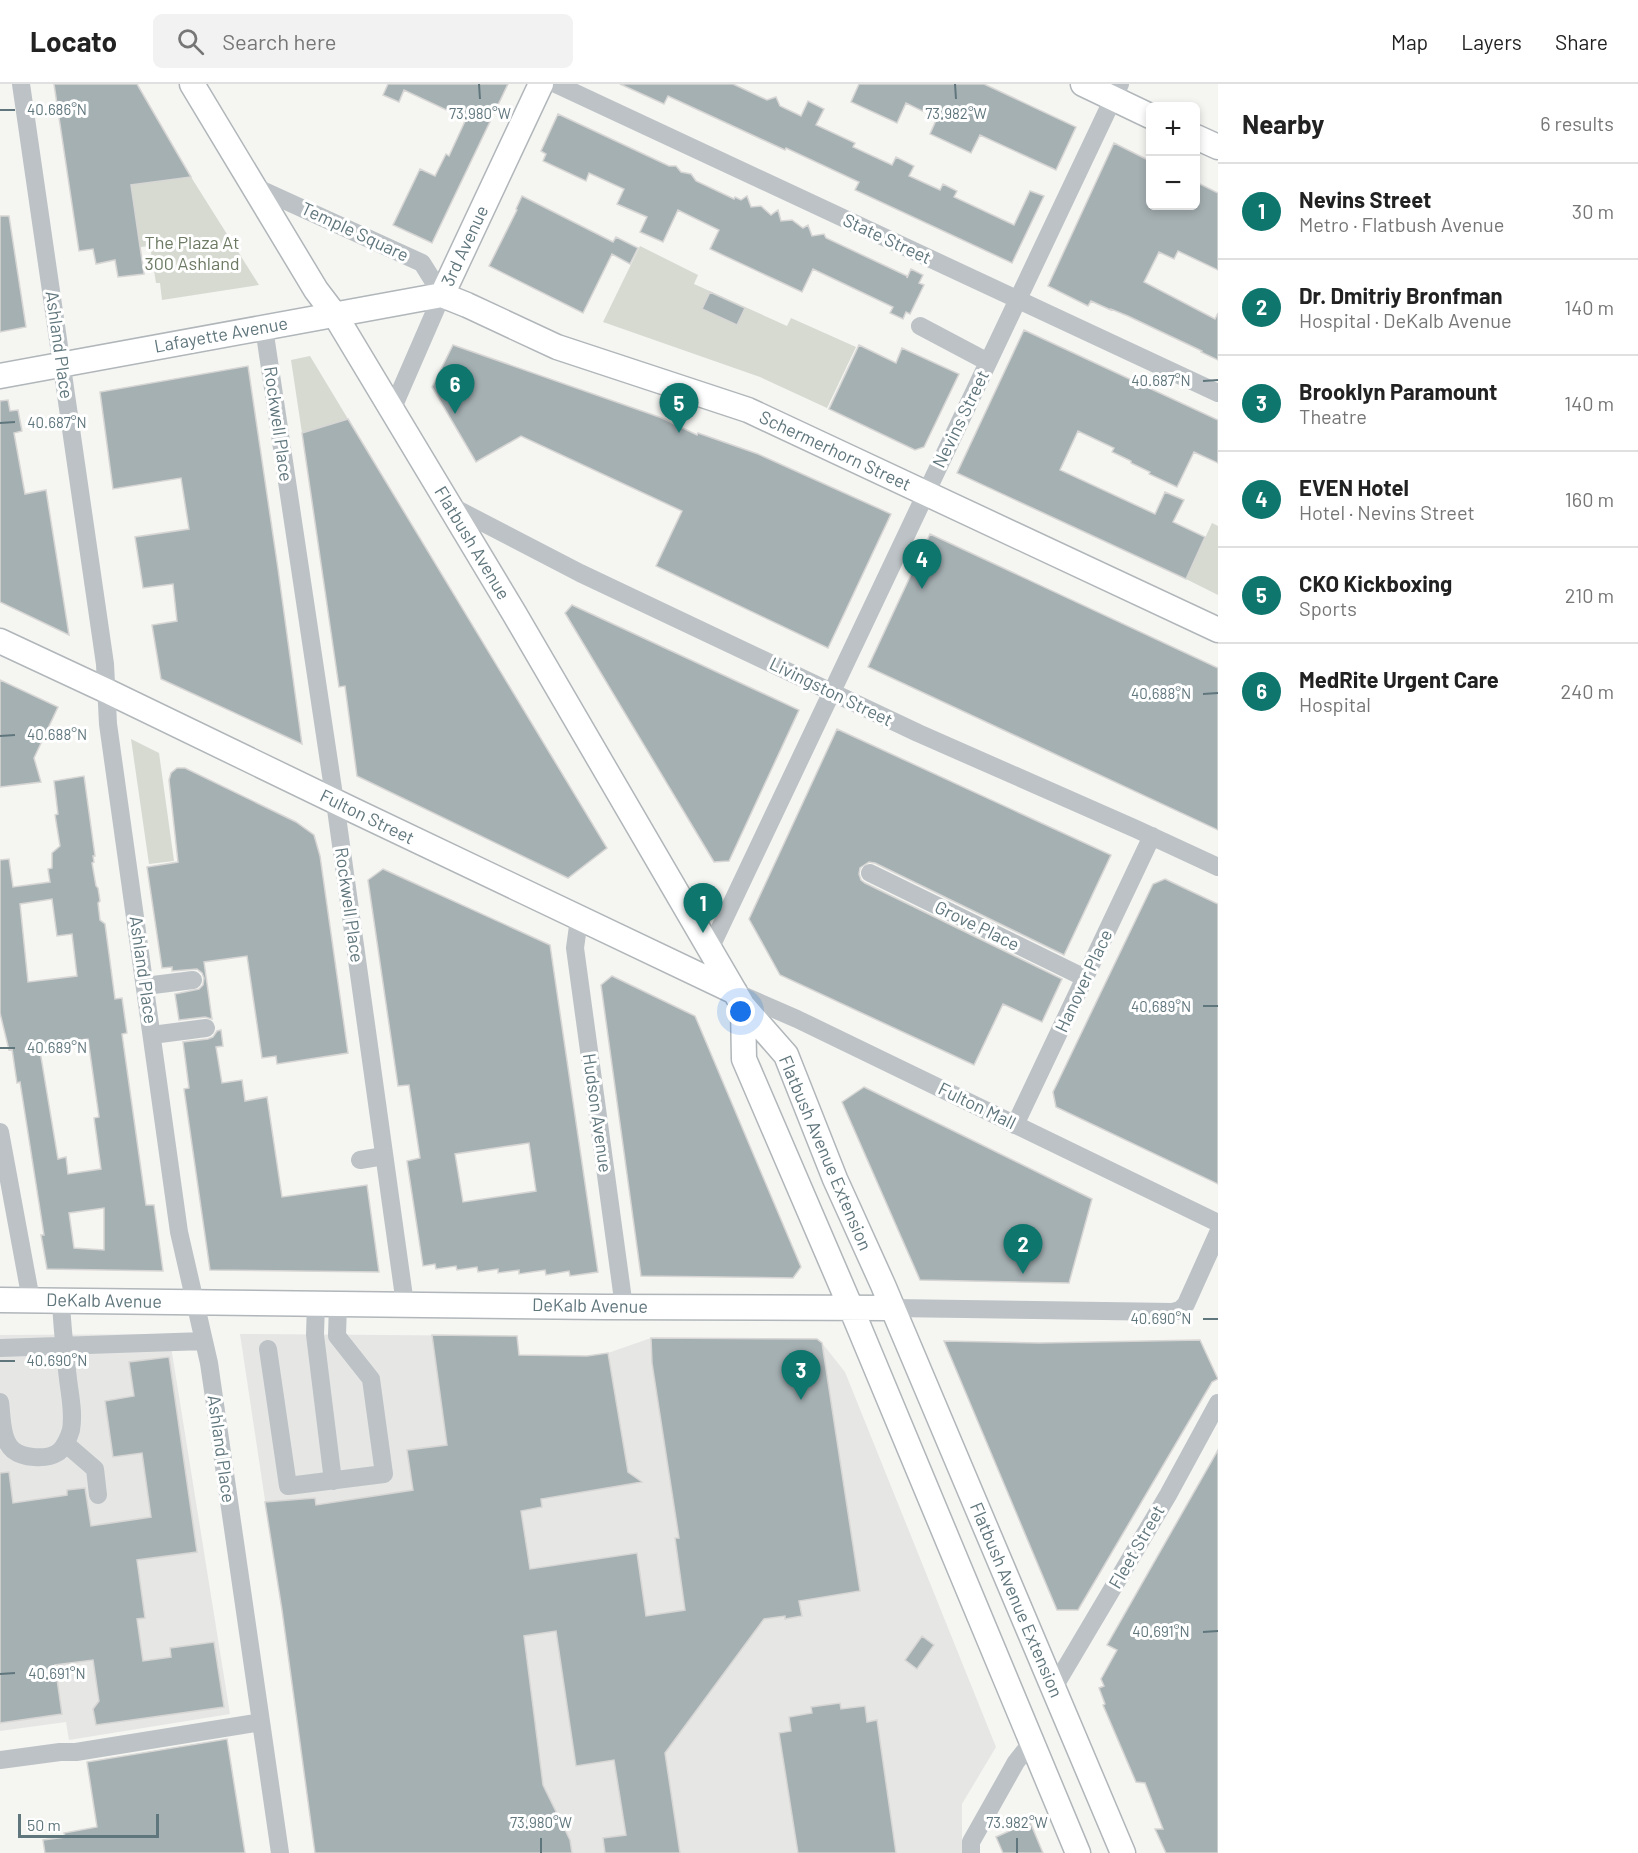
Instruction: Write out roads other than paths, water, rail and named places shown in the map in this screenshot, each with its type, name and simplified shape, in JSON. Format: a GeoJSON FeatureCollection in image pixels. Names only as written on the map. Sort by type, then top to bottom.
{"type":"FeatureCollection","features":[{"type":"Feature","properties":{"kind":"main road","name":"Flatbush Avenue"},"geometry":{"type":"LineString","coordinates":[[192,84],[315,290],[335,315],[449,505],[739,999]]}},
{"type":"Feature","properties":{"kind":"main road","name":"3rd Avenue"},"geometry":{"type":"LineString","coordinates":[[442,295],[541,84]]}},
{"type":"Feature","properties":{"kind":"main road"},"geometry":{"type":"LineString","coordinates":[[1083,84],[1117,91],[1146,113]]}},
{"type":"Feature","properties":{"kind":"main road"},"geometry":{"type":"LineString","coordinates":[[1200,139],[1218,147]]}},
{"type":"Feature","properties":{"kind":"main road","name":"Lafayette Avenue"},"geometry":{"type":"LineString","coordinates":[[0,376],[442,295]]}},
{"type":"Feature","properties":{"kind":"main road","name":"Schermerhorn Street"},"geometry":{"type":"LineString","coordinates":[[442,295],[557,347],[748,410],[1218,630]]}},
{"type":"Feature","properties":{"kind":"main road","name":"Fulton Street"},"geometry":{"type":"LineString","coordinates":[[0,641],[579,919],[739,999]]}},
{"type":"Feature","properties":{"kind":"main road","name":"Flatbush Avenue Extension"},"geometry":{"type":"LineString","coordinates":[[739,999],[744,1059],[1078,1853]]}},
{"type":"Feature","properties":{"kind":"main road","name":"Flatbush Avenue Extension"},"geometry":{"type":"LineString","coordinates":[[739,999],[786,1055],[835,1179],[1123,1853]]}},
{"type":"Feature","properties":{"kind":"main road","name":"DeKalb Avenue"},"geometry":{"type":"LineString","coordinates":[[0,1300],[892,1308]]}},
{"type":"Feature","properties":{"kind":"street","name":"Ashland Place"},"geometry":{"type":"LineString","coordinates":[[21,84],[62,364],[107,691],[108,724],[179,1232],[204,1341],[280,1853]]}},
{"type":"Feature","properties":{"kind":"street","name":"State Street"},"geometry":{"type":"LineString","coordinates":[[556,84],[1218,393]]}},
{"type":"Feature","properties":{"kind":"street","name":"Nevins Street"},"geometry":{"type":"LineString","coordinates":[[710,949],[1117,91]]}},
{"type":"Feature","properties":{"kind":"street","name":"Temple Square"},"geometry":{"type":"LineString","coordinates":[[253,186],[422,263],[442,295]]}},
{"type":"Feature","properties":{"kind":"street","name":"3rd Avenue"},"geometry":{"type":"LineString","coordinates":[[392,410],[442,295]]}},
{"type":"Feature","properties":{"kind":"street"},"geometry":{"type":"LineString","coordinates":[[920,326],[988,362]]}},
{"type":"Feature","properties":{"kind":"street","name":"Rockwell Place"},"geometry":{"type":"LineString","coordinates":[[264,328],[335,802],[405,1304]]}},
{"type":"Feature","properties":{"kind":"street","name":"Livingston Street"},"geometry":{"type":"LineString","coordinates":[[449,505],[580,573],[918,733],[1218,867]]}},
{"type":"Feature","properties":{"kind":"street","name":"Hanover Place"},"geometry":{"type":"LineString","coordinates":[[1015,1125],[1152,836]]}},
{"type":"Feature","properties":{"kind":"street","name":"Grove Place"},"geometry":{"type":"LineString","coordinates":[[870,873],[1085,978]]}},
{"type":"Feature","properties":{"kind":"street","name":"Hudson Avenue"},"geometry":{"type":"LineString","coordinates":[[579,919],[575,948],[624,1307]]}},
{"type":"Feature","properties":{"kind":"street"},"geometry":{"type":"LineString","coordinates":[[145,986],[194,980]]}},
{"type":"Feature","properties":{"kind":"street","name":"Fulton Mall"},"geometry":{"type":"LineString","coordinates":[[739,999],[797,1019],[1218,1223]]}},
{"type":"Feature","properties":{"kind":"street"},"geometry":{"type":"LineString","coordinates":[[152,1035],[206,1028]]}},
{"type":"Feature","properties":{"kind":"street"},"geometry":{"type":"LineString","coordinates":[[0,1132],[31,1300]]}},
{"type":"Feature","properties":{"kind":"street"},"geometry":{"type":"LineString","coordinates":[[360,1160],[384,1156]]}},
{"type":"Feature","properties":{"kind":"street","name":"DeKalb Avenue"},"geometry":{"type":"LineString","coordinates":[[892,1308],[1171,1312],[1180,1310],[1186,1304],[1218,1233]]}},
{"type":"Feature","properties":{"kind":"street"},"geometry":{"type":"LineString","coordinates":[[0,1402],[6,1438],[12,1450],[24,1456],[46,1457],[58,1453],[66,1444],[70,1432],[72,1410],[61,1301]]}},
{"type":"Feature","properties":{"kind":"street"},"geometry":{"type":"LineString","coordinates":[[327,1303],[315,1335],[333,1480]]}},
{"type":"Feature","properties":{"kind":"street"},"geometry":{"type":"LineString","coordinates":[[268,1349],[288,1486],[384,1474],[371,1379],[337,1336],[327,1303]]}},
{"type":"Feature","properties":{"kind":"street"},"geometry":{"type":"LineString","coordinates":[[0,1348],[204,1341]]}},
{"type":"Feature","properties":{"kind":"street","name":"Fleet Street"},"geometry":{"type":"LineString","coordinates":[[1053,1689],[1168,1495],[1218,1403]]}},
{"type":"Feature","properties":{"kind":"street"},"geometry":{"type":"LineString","coordinates":[[66,1444],[94,1468],[98,1495]]}},
{"type":"Feature","properties":{"kind":"street"},"geometry":{"type":"LineString","coordinates":[[0,1760],[76,1752],[261,1722]]}},
{"type":"Feature","properties":{"kind":"street"},"geometry":{"type":"LineString","coordinates":[[971,1847],[1016,1762],[1032,1742]]}},
{"type":"Feature","properties":{"kind":"place","name":"MedRite Urgent Care"},"geometry":{"type":"Point","coordinates":[455,414]}},
{"type":"Feature","properties":{"kind":"place","name":"CKO Kickboxing"},"geometry":{"type":"Point","coordinates":[679,433]}},
{"type":"Feature","properties":{"kind":"place","name":"EVEN Hotel"},"geometry":{"type":"Point","coordinates":[922,589]}},
{"type":"Feature","properties":{"kind":"place","name":"Nevins Street"},"geometry":{"type":"Point","coordinates":[703,933]}},
{"type":"Feature","properties":{"kind":"place","name":"Dr. Dmitriy Bronfman"},"geometry":{"type":"Point","coordinates":[1023,1274]}},
{"type":"Feature","properties":{"kind":"place","name":"Brooklyn Paramount"},"geometry":{"type":"Point","coordinates":[801,1400]}},
{"type":"Feature","properties":{"kind":"park label","name":"The Plaza At 300 Ashland"},"geometry":{"type":"Point","coordinates":[192,253]}}]}
